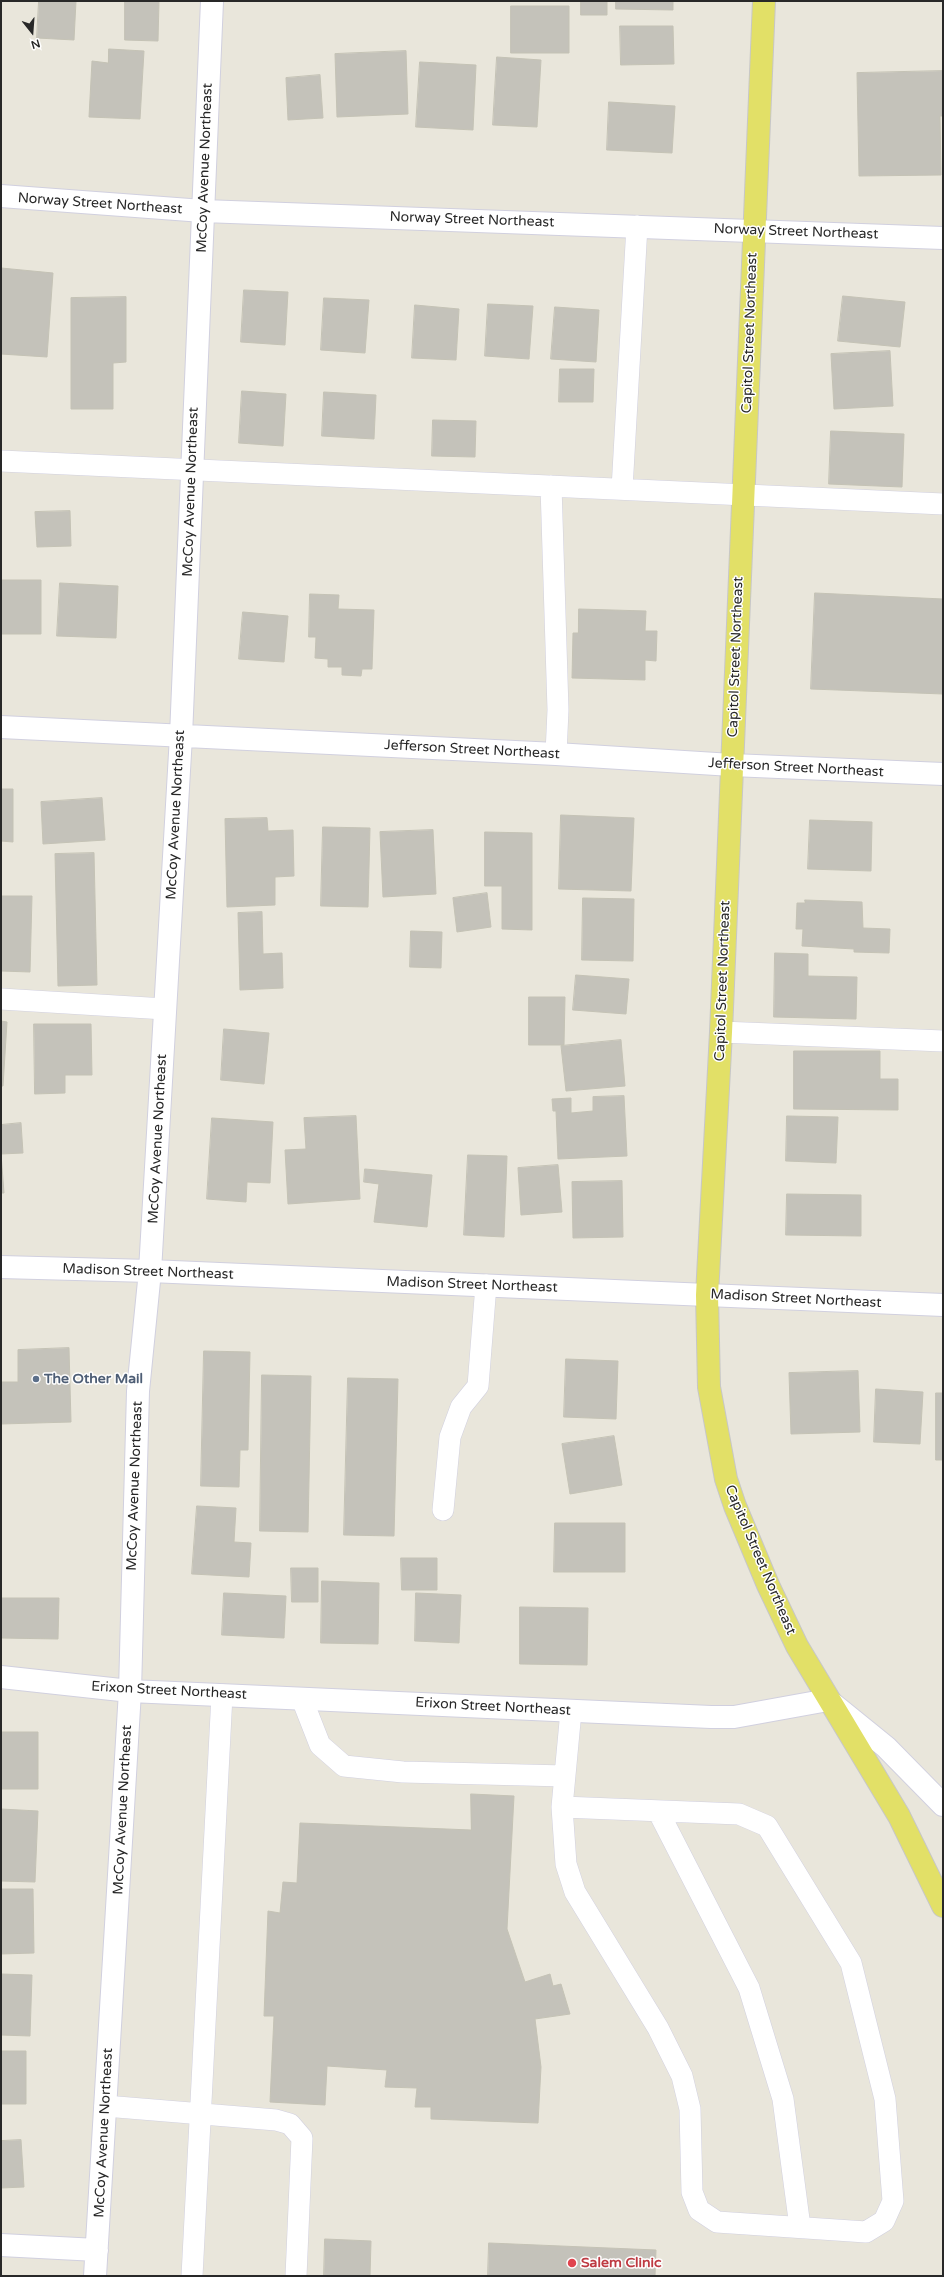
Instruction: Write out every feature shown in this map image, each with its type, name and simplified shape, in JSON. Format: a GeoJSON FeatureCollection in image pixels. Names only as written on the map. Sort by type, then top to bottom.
{"type":"FeatureCollection","features":[{"type":"Feature","properties":{"kind":"main road","name":"Capitol Street Northeast"},"geometry":{"type":"LineString","coordinates":[[764,1],[721,1032],[707,1295],[709,1387],[726,1479],[735,1506],[768,1585],[796,1646],[899,1816],[943,1906]]}},
{"type":"Feature","properties":{"kind":"street","name":"McCoy Avenue Northeast"},"geometry":{"type":"LineString","coordinates":[[95,2276],[130,1691],[138,1391],[150,1271],[181,736],[212,1]]}},
{"type":"Feature","properties":{"kind":"street","name":"Norway Street Northeast"},"geometry":{"type":"LineString","coordinates":[[1,196],[203,211],[943,238]]}},
{"type":"Feature","properties":{"kind":"street","name":"Jefferson Street Northeast"},"geometry":{"type":"LineString","coordinates":[[1,727],[556,754],[732,765],[943,774]]}},
{"type":"Feature","properties":{"kind":"street","name":"Madison Street Northeast"},"geometry":{"type":"LineString","coordinates":[[1,1267],[150,1271],[943,1305]]}},
{"type":"Feature","properties":{"kind":"street","name":"Erixon Street Northeast"},"geometry":{"type":"LineString","coordinates":[[1,1677],[130,1691],[734,1717],[828,1700]]}},
{"type":"Feature","properties":{"kind":"street"},"geometry":{"type":"LineString","coordinates":[[828,1700],[886,1747],[943,1805]]}},
{"type":"Feature","properties":{"kind":"street"},"geometry":{"type":"LineString","coordinates":[[1,2245],[97,2250]]}},
{"type":"Feature","properties":{"kind":"lane"},"geometry":{"type":"LineString","coordinates":[[622,489],[637,226]]}},
{"type":"Feature","properties":{"kind":"lane"},"geometry":{"type":"LineString","coordinates":[[1,461],[943,504]]}},
{"type":"Feature","properties":{"kind":"lane"},"geometry":{"type":"LineString","coordinates":[[551,486],[558,710],[556,754]]}},
{"type":"Feature","properties":{"kind":"lane"},"geometry":{"type":"LineString","coordinates":[[1,998],[165,1009]]}},
{"type":"Feature","properties":{"kind":"lane"},"geometry":{"type":"LineString","coordinates":[[721,1032],[943,1041]]}},
{"type":"Feature","properties":{"kind":"lane"},"geometry":{"type":"LineString","coordinates":[[443,1510],[450,1437],[461,1407],[478,1386],[486,1285]]}},
{"type":"Feature","properties":{"kind":"lane"},"geometry":{"type":"LineString","coordinates":[[192,2276],[222,1695]]}},
{"type":"Feature","properties":{"kind":"lane"},"geometry":{"type":"LineString","coordinates":[[302,1698],[320,1744],[344,1766],[403,1772],[565,1776]]}},
{"type":"Feature","properties":{"kind":"lane"},"geometry":{"type":"LineString","coordinates":[[562,1807],[739,1814],[767,1826],[851,1963],[885,2099],[893,2201],[884,2222],[866,2232],[717,2222],[700,2210],[692,2192],[690,2109],[682,2076],[658,2028],[575,1892],[566,1864],[562,1807],[571,1711]]}},
{"type":"Feature","properties":{"kind":"lane"},"geometry":{"type":"LineString","coordinates":[[658,1811],[749,1988],[783,2099],[800,2227]]}},
{"type":"Feature","properties":{"kind":"lane"},"geometry":{"type":"LineString","coordinates":[[105,2106],[276,2120],[290,2124],[302,2138],[296,2276]]}},
{"type":"Feature","properties":{"kind":"building"},"geometry":{"type":"Polygon","coordinates":[[[39,1],[76,1],[74,40],[37,38],[39,1]]]}},
{"type":"Feature","properties":{"kind":"building"},"geometry":{"type":"Polygon","coordinates":[[[125,1],[159,1],[158,41],[125,40],[125,1]]]}},
{"type":"Feature","properties":{"kind":"building"},"geometry":{"type":"Polygon","coordinates":[[[581,1],[607,1],[607,15],[581,15],[581,1]]]}},
{"type":"Feature","properties":{"kind":"building"},"geometry":{"type":"Polygon","coordinates":[[[616,1],[673,1],[673,10],[616,9],[616,1]]]}},
{"type":"Feature","properties":{"kind":"building"},"geometry":{"type":"Polygon","coordinates":[[[511,6],[569,6],[569,53],[511,53],[511,6]]]}},
{"type":"Feature","properties":{"kind":"building"},"geometry":{"type":"Polygon","coordinates":[[[620,26],[673,26],[674,64],[621,65],[620,26]]]}},
{"type":"Feature","properties":{"kind":"building"},"geometry":{"type":"Polygon","coordinates":[[[109,49],[144,51],[140,119],[89,117],[92,61],[108,63],[109,49]]]}},
{"type":"Feature","properties":{"kind":"building"},"geometry":{"type":"Polygon","coordinates":[[[406,51],[408,114],[337,117],[335,54],[406,51]]]}},
{"type":"Feature","properties":{"kind":"building"},"geometry":{"type":"Polygon","coordinates":[[[497,57],[541,60],[537,127],[493,125],[497,57]]]}},
{"type":"Feature","properties":{"kind":"building"},"geometry":{"type":"Polygon","coordinates":[[[420,62],[476,65],[473,130],[416,127],[420,62]]]}},
{"type":"Feature","properties":{"kind":"building"},"geometry":{"type":"Polygon","coordinates":[[[943,71],[943,116],[940,116],[941,175],[859,176],[857,73],[943,71]]]}},
{"type":"Feature","properties":{"kind":"building"},"geometry":{"type":"Polygon","coordinates":[[[320,75],[323,118],[288,120],[286,78],[320,75]]]}},
{"type":"Feature","properties":{"kind":"building"},"geometry":{"type":"Polygon","coordinates":[[[609,102],[675,106],[672,153],[607,150],[609,102]]]}},
{"type":"Feature","properties":{"kind":"building"},"geometry":{"type":"Polygon","coordinates":[[[1,268],[53,273],[47,357],[1,354],[1,268]]]}},
{"type":"Feature","properties":{"kind":"building"},"geometry":{"type":"Polygon","coordinates":[[[244,290],[288,292],[285,345],[241,342],[244,290]]]}},
{"type":"Feature","properties":{"kind":"building"},"geometry":{"type":"Polygon","coordinates":[[[843,296],[905,302],[900,347],[838,341],[843,296]]]}},
{"type":"Feature","properties":{"kind":"building"},"geometry":{"type":"Polygon","coordinates":[[[126,297],[126,362],[113,363],[113,409],[71,409],[71,298],[126,297]]]}},
{"type":"Feature","properties":{"kind":"building"},"geometry":{"type":"Polygon","coordinates":[[[324,298],[369,300],[365,353],[321,350],[324,298]]]}},
{"type":"Feature","properties":{"kind":"building"},"geometry":{"type":"Polygon","coordinates":[[[488,304],[533,306],[529,359],[485,356],[488,304]]]}},
{"type":"Feature","properties":{"kind":"building"},"geometry":{"type":"Polygon","coordinates":[[[415,305],[459,309],[456,360],[412,358],[415,305]]]}},
{"type":"Feature","properties":{"kind":"building"},"geometry":{"type":"Polygon","coordinates":[[[555,307],[599,310],[596,362],[551,359],[555,307]]]}},
{"type":"Feature","properties":{"kind":"building"},"geometry":{"type":"Polygon","coordinates":[[[890,351],[893,406],[834,409],[831,354],[890,351]]]}},
{"type":"Feature","properties":{"kind":"building"},"geometry":{"type":"Polygon","coordinates":[[[560,369],[594,369],[593,402],[559,402],[560,369]]]}},
{"type":"Feature","properties":{"kind":"building"},"geometry":{"type":"Polygon","coordinates":[[[242,391],[286,394],[283,446],[239,443],[242,391]]]}},
{"type":"Feature","properties":{"kind":"building"},"geometry":{"type":"Polygon","coordinates":[[[324,392],[376,395],[374,439],[322,436],[324,392]]]}},
{"type":"Feature","properties":{"kind":"building"},"geometry":{"type":"Polygon","coordinates":[[[433,420],[476,421],[475,457],[432,456],[433,420]]]}},
{"type":"Feature","properties":{"kind":"building"},"geometry":{"type":"Polygon","coordinates":[[[831,431],[904,434],[902,487],[829,484],[831,431]]]}},
{"type":"Feature","properties":{"kind":"building"},"geometry":{"type":"Polygon","coordinates":[[[70,511],[71,546],[37,547],[35,512],[70,511]]]}},
{"type":"Feature","properties":{"kind":"building"},"geometry":{"type":"Polygon","coordinates":[[[1,580],[41,580],[41,634],[1,634],[1,580]]]}},
{"type":"Feature","properties":{"kind":"building"},"geometry":{"type":"Polygon","coordinates":[[[60,583],[118,586],[116,638],[57,636],[60,583]]]}},
{"type":"Feature","properties":{"kind":"building"},"geometry":{"type":"Polygon","coordinates":[[[815,593],[943,599],[943,694],[811,689],[815,593]]]}},
{"type":"Feature","properties":{"kind":"building"},"geometry":{"type":"Polygon","coordinates":[[[310,594],[339,595],[338,609],[374,610],[372,669],[362,669],[361,676],[342,675],[342,667],[328,667],[328,659],[315,658],[316,637],[309,637],[310,594]]]}},
{"type":"Feature","properties":{"kind":"building"},"geometry":{"type":"Polygon","coordinates":[[[579,609],[646,611],[645,631],[657,631],[656,661],[645,660],[645,680],[572,678],[573,633],[578,633],[579,609]]]}},
{"type":"Feature","properties":{"kind":"building"},"geometry":{"type":"Polygon","coordinates":[[[243,612],[288,616],[284,662],[239,659],[243,612]]]}},
{"type":"Feature","properties":{"kind":"building"},"geometry":{"type":"Polygon","coordinates":[[[1,789],[13,789],[13,842],[1,841],[1,789]]]}},
{"type":"Feature","properties":{"kind":"building"},"geometry":{"type":"Polygon","coordinates":[[[102,798],[105,840],[43,844],[41,802],[102,798]]]}},
{"type":"Feature","properties":{"kind":"building"},"geometry":{"type":"Polygon","coordinates":[[[561,815],[634,818],[631,891],[559,889],[561,815]]]}},
{"type":"Feature","properties":{"kind":"building"},"geometry":{"type":"Polygon","coordinates":[[[267,818],[268,831],[293,830],[294,876],[275,877],[275,905],[227,907],[225,819],[267,818]]]}},
{"type":"Feature","properties":{"kind":"building"},"geometry":{"type":"Polygon","coordinates":[[[810,820],[872,822],[871,871],[808,869],[810,820]]]}},
{"type":"Feature","properties":{"kind":"building"},"geometry":{"type":"Polygon","coordinates":[[[323,827],[370,828],[368,907],[321,906],[323,827]]]}},
{"type":"Feature","properties":{"kind":"building"},"geometry":{"type":"Polygon","coordinates":[[[433,830],[436,894],[383,897],[380,832],[433,830]]]}},
{"type":"Feature","properties":{"kind":"building"},"geometry":{"type":"Polygon","coordinates":[[[485,832],[532,833],[532,930],[502,929],[502,886],[485,886],[485,832]]]}},
{"type":"Feature","properties":{"kind":"building"},"geometry":{"type":"Polygon","coordinates":[[[94,853],[97,985],[58,986],[55,854],[94,853]]]}},
{"type":"Feature","properties":{"kind":"building"},"geometry":{"type":"Polygon","coordinates":[[[487,893],[491,927],[457,932],[453,898],[487,893]]]}},
{"type":"Feature","properties":{"kind":"building"},"geometry":{"type":"Polygon","coordinates":[[[1,896],[32,896],[30,972],[1,971],[1,896]]]}},
{"type":"Feature","properties":{"kind":"building"},"geometry":{"type":"Polygon","coordinates":[[[583,898],[634,899],[633,961],[582,960],[583,898]]]}},
{"type":"Feature","properties":{"kind":"building"},"geometry":{"type":"Polygon","coordinates":[[[805,900],[862,902],[863,928],[890,929],[889,953],[854,952],[854,949],[802,946],[803,929],[796,929],[797,903],[805,903],[805,900]]]}},
{"type":"Feature","properties":{"kind":"building"},"geometry":{"type":"Polygon","coordinates":[[[262,912],[263,954],[282,953],[283,988],[240,990],[238,913],[262,912]]]}},
{"type":"Feature","properties":{"kind":"building"},"geometry":{"type":"Polygon","coordinates":[[[411,931],[442,932],[441,968],[410,967],[411,931]]]}},
{"type":"Feature","properties":{"kind":"building"},"geometry":{"type":"Polygon","coordinates":[[[775,953],[808,954],[808,976],[857,977],[856,1019],[774,1017],[775,953]]]}},
{"type":"Feature","properties":{"kind":"building"},"geometry":{"type":"Polygon","coordinates":[[[576,975],[629,979],[626,1014],[573,1010],[576,975]]]}},
{"type":"Feature","properties":{"kind":"building"},"geometry":{"type":"Polygon","coordinates":[[[529,997],[565,997],[564,1045],[529,1045],[529,997]]]}},
{"type":"Feature","properties":{"kind":"building"},"geometry":{"type":"Polygon","coordinates":[[[1,1021],[7,1022],[3,1086],[1,1086],[1,1021]]]}},
{"type":"Feature","properties":{"kind":"building"},"geometry":{"type":"Polygon","coordinates":[[[34,1024],[91,1024],[92,1075],[65,1075],[65,1093],[35,1094],[34,1024]]]}},
{"type":"Feature","properties":{"kind":"building"},"geometry":{"type":"Polygon","coordinates":[[[224,1029],[269,1033],[264,1084],[221,1080],[224,1029]]]}},
{"type":"Feature","properties":{"kind":"building"},"geometry":{"type":"Polygon","coordinates":[[[621,1040],[625,1086],[566,1091],[561,1046],[621,1040]]]}},
{"type":"Feature","properties":{"kind":"building"},"geometry":{"type":"Polygon","coordinates":[[[794,1051],[880,1051],[880,1079],[898,1079],[898,1110],[794,1109],[794,1051]]]}},
{"type":"Feature","properties":{"kind":"building"},"geometry":{"type":"Polygon","coordinates":[[[624,1096],[627,1156],[558,1159],[556,1111],[553,1111],[552,1099],[571,1098],[571,1113],[593,1111],[593,1097],[624,1096]]]}},
{"type":"Feature","properties":{"kind":"building"},"geometry":{"type":"Polygon","coordinates":[[[356,1116],[360,1199],[288,1204],[285,1150],[306,1149],[304,1118],[356,1116]]]}},
{"type":"Feature","properties":{"kind":"building"},"geometry":{"type":"Polygon","coordinates":[[[787,1116],[838,1117],[836,1163],[786,1161],[787,1116]]]}},
{"type":"Feature","properties":{"kind":"building"},"geometry":{"type":"Polygon","coordinates":[[[212,1118],[273,1122],[270,1183],[247,1182],[246,1202],[207,1199],[212,1118]]]}},
{"type":"Feature","properties":{"kind":"building"},"geometry":{"type":"Polygon","coordinates":[[[21,1123],[23,1153],[1,1154],[1,1125],[21,1123]]]}},
{"type":"Feature","properties":{"kind":"building"},"geometry":{"type":"Polygon","coordinates":[[[1,1154],[4,1193],[1,1193],[1,1154]]]}},
{"type":"Feature","properties":{"kind":"building"},"geometry":{"type":"Polygon","coordinates":[[[468,1155],[507,1156],[504,1237],[464,1235],[468,1155]]]}},
{"type":"Feature","properties":{"kind":"building"},"geometry":{"type":"Polygon","coordinates":[[[558,1165],[562,1212],[521,1215],[518,1168],[558,1165]]]}},
{"type":"Feature","properties":{"kind":"building"},"geometry":{"type":"Polygon","coordinates":[[[365,1169],[432,1175],[427,1227],[374,1222],[379,1184],[364,1182],[365,1169]]]}},
{"type":"Feature","properties":{"kind":"building"},"geometry":{"type":"Polygon","coordinates":[[[622,1181],[623,1237],[573,1238],[572,1182],[622,1181]]]}},
{"type":"Feature","properties":{"kind":"building"},"geometry":{"type":"Polygon","coordinates":[[[787,1194],[861,1195],[861,1236],[786,1235],[787,1194]]]}},
{"type":"Feature","properties":{"kind":"building"},"geometry":{"type":"Polygon","coordinates":[[[69,1348],[71,1422],[1,1424],[1,1382],[18,1382],[18,1350],[69,1348]]]}},
{"type":"Feature","properties":{"kind":"building"},"geometry":{"type":"Polygon","coordinates":[[[204,1351],[250,1352],[248,1450],[240,1450],[239,1487],[201,1486],[204,1351]]]}},
{"type":"Feature","properties":{"kind":"building"},"geometry":{"type":"Polygon","coordinates":[[[566,1359],[618,1361],[616,1419],[564,1417],[566,1359]]]}},
{"type":"Feature","properties":{"kind":"building"},"geometry":{"type":"Polygon","coordinates":[[[858,1371],[860,1432],[791,1434],[789,1373],[858,1371]]]}},
{"type":"Feature","properties":{"kind":"building"},"geometry":{"type":"Polygon","coordinates":[[[262,1375],[311,1376],[308,1532],[260,1531],[262,1375]]]}},
{"type":"Feature","properties":{"kind":"building"},"geometry":{"type":"Polygon","coordinates":[[[348,1378],[398,1379],[394,1536],[344,1535],[348,1378]]]}},
{"type":"Feature","properties":{"kind":"building"},"geometry":{"type":"Polygon","coordinates":[[[876,1389],[923,1392],[920,1444],[874,1442],[876,1389]]]}},
{"type":"Feature","properties":{"kind":"building"},"geometry":{"type":"Polygon","coordinates":[[[936,1393],[943,1393],[943,1460],[936,1460],[936,1393]]]}},
{"type":"Feature","properties":{"kind":"building"},"geometry":{"type":"Polygon","coordinates":[[[614,1436],[622,1485],[570,1494],[562,1444],[614,1436]]]}},
{"type":"Feature","properties":{"kind":"building"},"geometry":{"type":"Polygon","coordinates":[[[197,1506],[236,1508],[234,1542],[251,1543],[249,1577],[192,1574],[197,1506]]]}},
{"type":"Feature","properties":{"kind":"building"},"geometry":{"type":"Polygon","coordinates":[[[555,1523],[625,1523],[625,1572],[554,1572],[555,1523]]]}},
{"type":"Feature","properties":{"kind":"building"},"geometry":{"type":"Polygon","coordinates":[[[401,1558],[437,1558],[437,1590],[402,1590],[401,1558]]]}},
{"type":"Feature","properties":{"kind":"building"},"geometry":{"type":"Polygon","coordinates":[[[291,1568],[318,1568],[318,1602],[292,1602],[291,1568]]]}},
{"type":"Feature","properties":{"kind":"building"},"geometry":{"type":"Polygon","coordinates":[[[322,1581],[379,1583],[378,1644],[321,1643],[322,1581]]]}},
{"type":"Feature","properties":{"kind":"building"},"geometry":{"type":"Polygon","coordinates":[[[224,1593],[286,1596],[284,1638],[222,1635],[224,1593]]]}},
{"type":"Feature","properties":{"kind":"building"},"geometry":{"type":"Polygon","coordinates":[[[416,1593],[461,1595],[459,1643],[415,1641],[416,1593]]]}},
{"type":"Feature","properties":{"kind":"building"},"geometry":{"type":"Polygon","coordinates":[[[1,1598],[59,1598],[58,1639],[1,1638],[1,1598]]]}},
{"type":"Feature","properties":{"kind":"building"},"geometry":{"type":"Polygon","coordinates":[[[520,1607],[588,1608],[587,1665],[520,1664],[520,1607]]]}},
{"type":"Feature","properties":{"kind":"building"},"geometry":{"type":"Polygon","coordinates":[[[1,1732],[38,1732],[38,1789],[1,1789],[1,1732]]]}},
{"type":"Feature","properties":{"kind":"building"},"geometry":{"type":"Polygon","coordinates":[[[471,1794],[514,1796],[507,1929],[525,1982],[550,1974],[553,1986],[561,1984],[570,2014],[535,2019],[541,2067],[538,2123],[431,2119],[431,2107],[415,2107],[417,2088],[385,2087],[387,2070],[327,2066],[325,2105],[270,2102],[274,2016],[264,2016],[268,1911],[280,1913],[283,1882],[297,1883],[300,1823],[471,1830],[471,1794]]]}},
{"type":"Feature","properties":{"kind":"building"},"geometry":{"type":"Polygon","coordinates":[[[1,1809],[38,1811],[35,1882],[1,1881],[1,1809]]]}},
{"type":"Feature","properties":{"kind":"building"},"geometry":{"type":"Polygon","coordinates":[[[1,1889],[33,1889],[34,1953],[1,1954],[1,1889]]]}},
{"type":"Feature","properties":{"kind":"building"},"geometry":{"type":"Polygon","coordinates":[[[1,1974],[32,1975],[30,2036],[1,2035],[1,1974]]]}},
{"type":"Feature","properties":{"kind":"building"},"geometry":{"type":"Polygon","coordinates":[[[1,2051],[26,2051],[26,2104],[1,2104],[1,2051]]]}},
{"type":"Feature","properties":{"kind":"building"},"geometry":{"type":"Polygon","coordinates":[[[21,2140],[24,2187],[1,2188],[1,2141],[21,2140]]]}},
{"type":"Feature","properties":{"kind":"building"},"geometry":{"type":"Polygon","coordinates":[[[325,2239],[371,2241],[370,2276],[324,2276],[325,2239]]]}},
{"type":"Feature","properties":{"kind":"building","name":"Salem Clinic"},"geometry":{"type":"Polygon","coordinates":[[[489,2243],[656,2250],[655,2276],[488,2276],[489,2243]]]}},
{"type":"Feature","properties":{"kind":"place","name":"The Other Mail"},"geometry":{"type":"Point","coordinates":[36,1379]}},
{"type":"Feature","properties":{"kind":"place","name":"Salem Clinic"},"geometry":{"type":"Point","coordinates":[572,2263]}}]}
